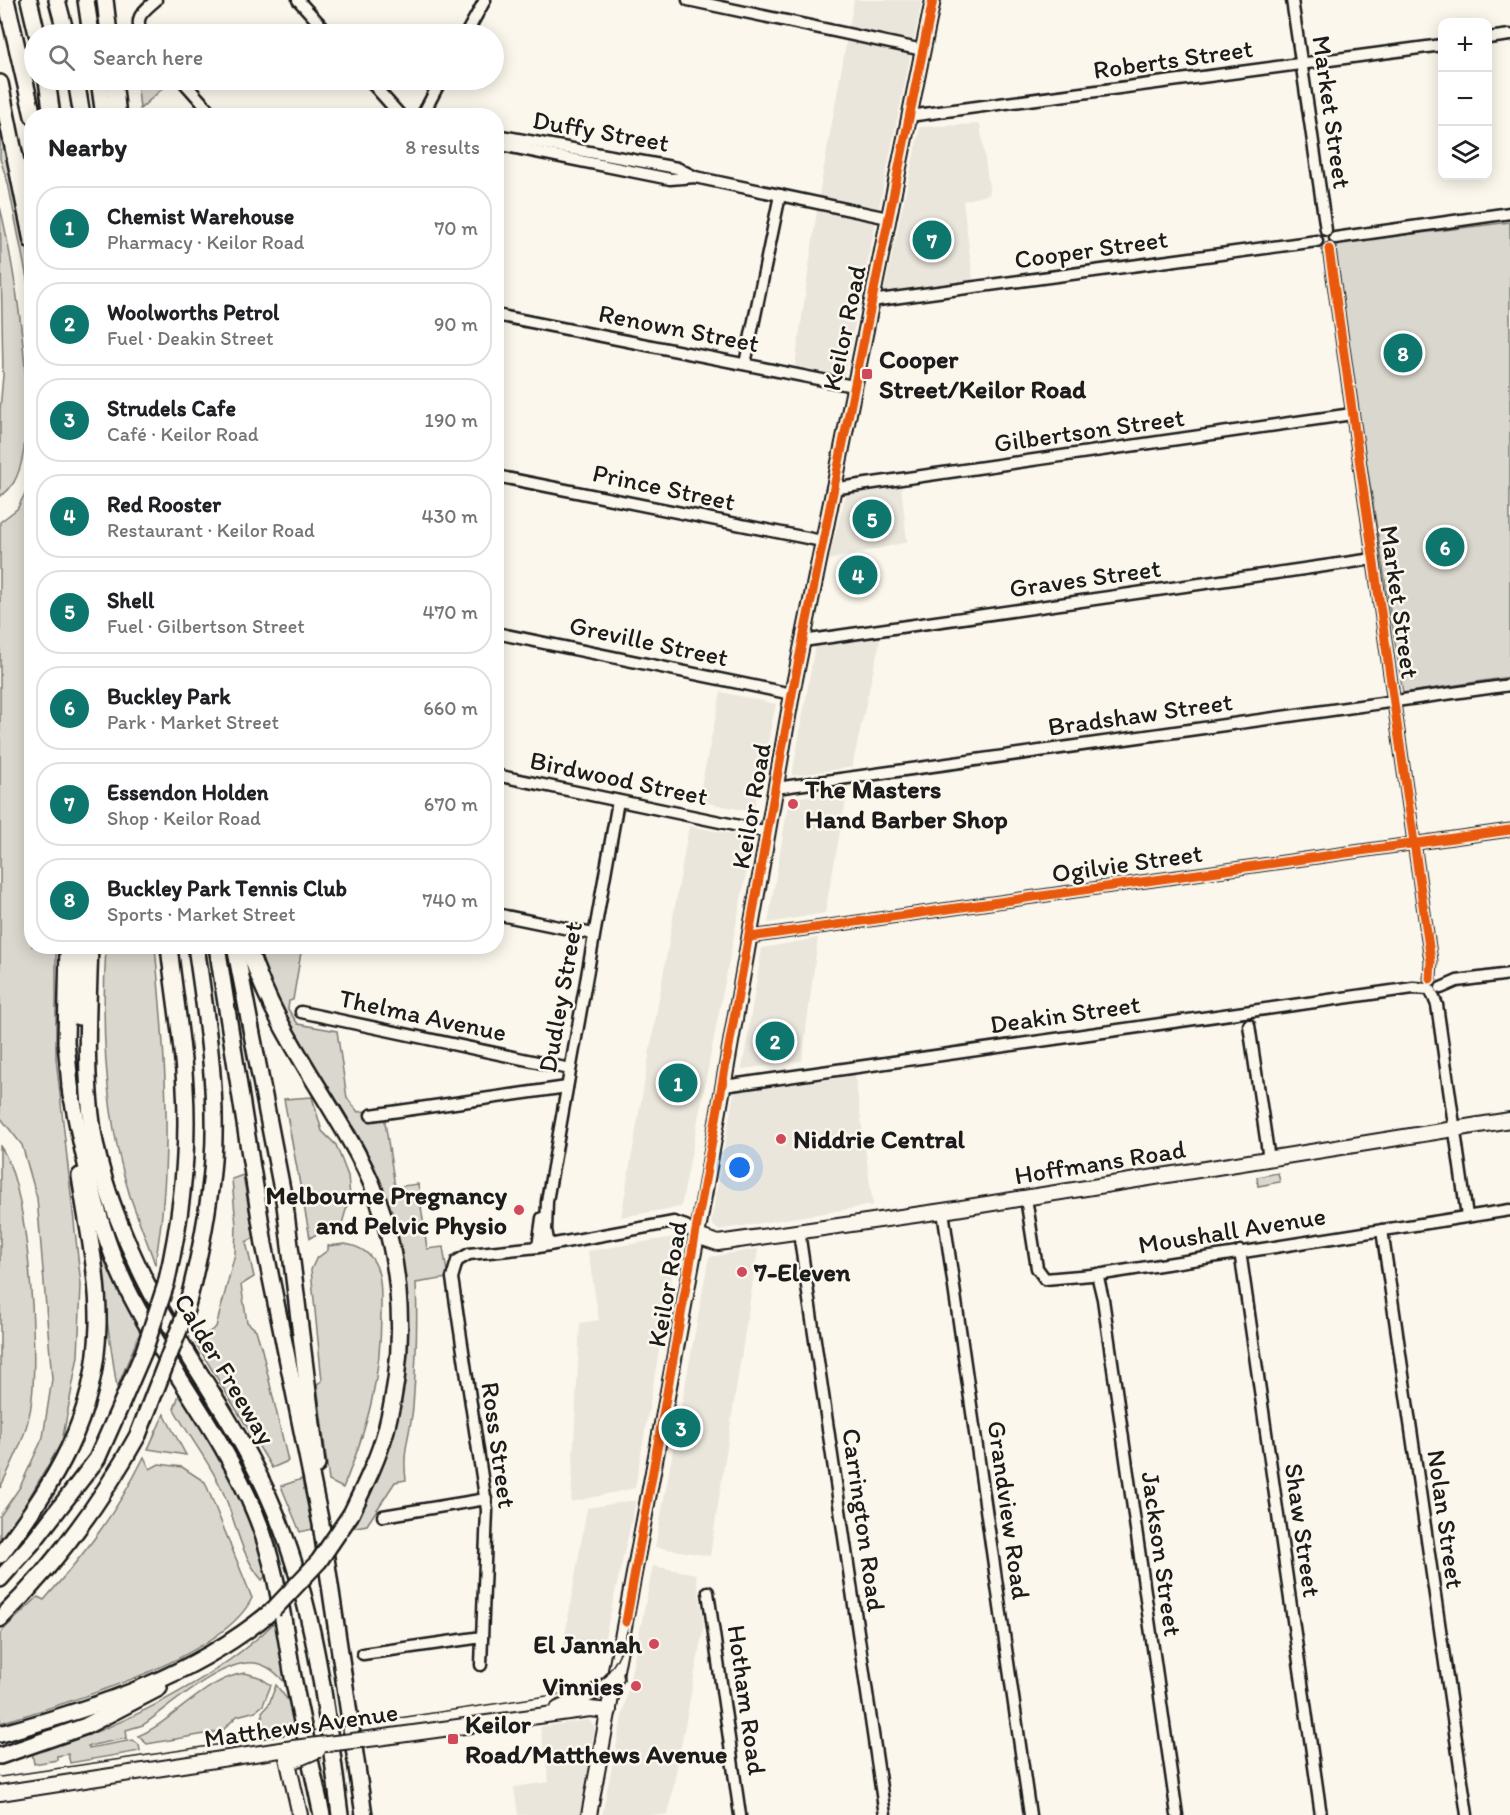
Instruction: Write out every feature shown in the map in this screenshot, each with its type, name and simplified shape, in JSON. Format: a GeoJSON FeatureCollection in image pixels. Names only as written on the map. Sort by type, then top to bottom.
{"type":"FeatureCollection","features":[{"type":"Feature","properties":{"kind":"highway"},"geometry":{"type":"LineString","coordinates":[[6,0],[24,73]]}},
{"type":"Feature","properties":{"kind":"highway"},"geometry":{"type":"LineString","coordinates":[[29,0],[35,24]]}},
{"type":"Feature","properties":{"kind":"highway"},"geometry":{"type":"LineString","coordinates":[[57,0],[63,24]]}},
{"type":"Feature","properties":{"kind":"highway"},"geometry":{"type":"LineString","coordinates":[[86,0],[90,24]]}},
{"type":"Feature","properties":{"kind":"highway"},"geometry":{"type":"LineString","coordinates":[[105,0],[109,24]]}},
{"type":"Feature","properties":{"kind":"highway"},"geometry":{"type":"LineString","coordinates":[[0,83],[24,202]]}},
{"type":"Feature","properties":{"kind":"highway"},"geometry":{"type":"LineString","coordinates":[[28,90],[31,108]]}},
{"type":"Feature","properties":{"kind":"highway"},"geometry":{"type":"LineString","coordinates":[[48,90],[51,108]]}},
{"type":"Feature","properties":{"kind":"highway"},"geometry":{"type":"LineString","coordinates":[[77,90],[80,108]]}},
{"type":"Feature","properties":{"kind":"highway"},"geometry":{"type":"LineString","coordinates":[[100,90],[103,108]]}},
{"type":"Feature","properties":{"kind":"highway"},"geometry":{"type":"LineString","coordinates":[[115,90],[117,108]]}},
{"type":"Feature","properties":{"kind":"highway"},"geometry":{"type":"LineString","coordinates":[[0,1555],[60,1468],[79,1429],[91,1384],[98,1326],[96,1281],[66,1042],[68,954]]}},
{"type":"Feature","properties":{"kind":"highway"},"geometry":{"type":"LineString","coordinates":[[79,954],[81,1059],[93,1132]]}},
{"type":"Feature","properties":{"kind":"highway","name":"Calder Freeway"},"geometry":{"type":"LineString","coordinates":[[90,954],[88,1053],[93,1132],[116,1209],[137,1263],[168,1321],[236,1430],[285,1535],[307,1603],[340,1815]]}},
{"type":"Feature","properties":{"kind":"highway"},"geometry":{"type":"LineString","coordinates":[[0,1579],[33,1542],[97,1459],[144,1351],[166,1284],[176,1239],[186,1133],[182,1048],[170,954]]}},
{"type":"Feature","properties":{"kind":"highway"},"geometry":{"type":"LineString","coordinates":[[0,1620],[71,1537],[115,1477],[138,1435],[184,1317],[199,1264],[213,1158],[210,1055],[197,954]]}},
{"type":"Feature","properties":{"kind":"highway","name":"Calder Freeway"},"geometry":{"type":"LineString","coordinates":[[218,954],[264,1244],[321,1524],[364,1815]]}},
{"type":"Feature","properties":{"kind":"highway"},"geometry":{"type":"LineString","coordinates":[[237,954],[285,1205],[315,1444],[321,1524]]}},
{"type":"Feature","properties":{"kind":"highway"},"geometry":{"type":"LineString","coordinates":[[0,1756],[52,1739],[150,1695],[186,1669],[225,1647],[273,1610],[319,1562],[351,1514],[375,1460],[393,1400],[400,1331],[394,1260],[385,1223],[367,1174],[279,1023],[251,954]]}},
{"type":"Feature","properties":{"kind":"highway"},"geometry":{"type":"LineString","coordinates":[[70,1087],[93,1191],[120,1273],[136,1306],[240,1478],[269,1550],[281,1598],[293,1676],[322,1815]]}},
{"type":"Feature","properties":{"kind":"highway"},"geometry":{"type":"LineString","coordinates":[[0,1734],[120,1696],[186,1669]]}},
{"type":"Feature","properties":{"kind":"main road","name":"Keilor Road"},"geometry":{"type":"LineString","coordinates":[[589,1815],[698,1236],[792,694],[933,0]]}},
{"type":"Feature","properties":{"kind":"main road","name":"Hoffmans Road"},"geometry":{"type":"LineString","coordinates":[[698,1236],[718,1243],[799,1232],[1510,1120]]}},
{"type":"Feature","properties":{"kind":"main road"},"geometry":{"type":"LineString","coordinates":[[539,1716],[597,1691],[616,1678]]}},
{"type":"Feature","properties":{"kind":"main road","name":"Matthews Avenue"},"geometry":{"type":"LineString","coordinates":[[0,1792],[291,1757],[334,1744],[593,1708],[609,1711]]}},
{"type":"Feature","properties":{"kind":"main road"},"geometry":{"type":"LineString","coordinates":[[291,1757],[300,1815]]}},
{"type":"Feature","properties":{"kind":"street"},"geometry":{"type":"LineString","coordinates":[[140,24],[139,16],[156,0]]}},
{"type":"Feature","properties":{"kind":"street"},"geometry":{"type":"LineString","coordinates":[[298,0],[320,24]]}},
{"type":"Feature","properties":{"kind":"street"},"geometry":{"type":"LineString","coordinates":[[688,0],[923,50]]}},
{"type":"Feature","properties":{"kind":"street","name":"Market Street"},"geometry":{"type":"LineString","coordinates":[[1293,0],[1326,230]]}},
{"type":"Feature","properties":{"kind":"street"},"geometry":{"type":"LineString","coordinates":[[471,24],[483,1]]}},
{"type":"Feature","properties":{"kind":"street"},"geometry":{"type":"LineString","coordinates":[[1492,37],[1510,35]]}},
{"type":"Feature","properties":{"kind":"street","name":"Roberts Street"},"geometry":{"type":"LineString","coordinates":[[909,116],[1438,46]]}},
{"type":"Feature","properties":{"kind":"street"},"geometry":{"type":"LineString","coordinates":[[191,90],[206,108]]}},
{"type":"Feature","properties":{"kind":"street"},"geometry":{"type":"LineString","coordinates":[[378,90],[394,108]]}},
{"type":"Feature","properties":{"kind":"street"},"geometry":{"type":"LineString","coordinates":[[426,108],[436,90]]}},
{"type":"Feature","properties":{"kind":"street","name":"Duffy Street"},"geometry":{"type":"LineString","coordinates":[[504,137],[565,151]]}},
{"type":"Feature","properties":{"kind":"street","name":"Duffy Street"},"geometry":{"type":"LineString","coordinates":[[504,145],[565,151],[677,168],[695,177],[888,218]]}},
{"type":"Feature","properties":{"kind":"street"},"geometry":{"type":"LineString","coordinates":[[745,364],[780,195]]}},
{"type":"Feature","properties":{"kind":"street"},"geometry":{"type":"LineString","coordinates":[[1335,238],[1510,213]]}},
{"type":"Feature","properties":{"kind":"street"},"geometry":{"type":"LineString","coordinates":[[1326,230],[1331,232],[1335,238],[1334,245],[1329,249],[1320,246],[1317,241],[1320,233],[1326,230]]}},
{"type":"Feature","properties":{"kind":"street","name":"Cooper Street"},"geometry":{"type":"LineString","coordinates":[[871,302],[1317,241]]}},
{"type":"Feature","properties":{"kind":"street","name":"Market Street"},"geometry":{"type":"LineString","coordinates":[[1329,249],[1467,1216]]}},
{"type":"Feature","properties":{"kind":"street","name":"Renown Street"},"geometry":{"type":"LineString","coordinates":[[504,317],[853,386]]}},
{"type":"Feature","properties":{"kind":"street","name":"Gilbertson Street"},"geometry":{"type":"LineString","coordinates":[[832,489],[1352,414]]}},
{"type":"Feature","properties":{"kind":"street","name":"Prince Street"},"geometry":{"type":"LineString","coordinates":[[504,478],[822,541]]}},
{"type":"Feature","properties":{"kind":"street","name":"Graves Street"},"geometry":{"type":"LineString","coordinates":[[803,640],[1373,560]]}},
{"type":"Feature","properties":{"kind":"street","name":"Greville Street"},"geometry":{"type":"LineString","coordinates":[[504,635],[792,694]]}},
{"type":"Feature","properties":{"kind":"street","name":"Bradshaw Street"},"geometry":{"type":"LineString","coordinates":[[776,788],[1510,685]]}},
{"type":"Feature","properties":{"kind":"street","name":"Birdwood Street"},"geometry":{"type":"LineString","coordinates":[[504,777],[768,832]]}},
{"type":"Feature","properties":{"kind":"street","name":"Dudley Street"},"geometry":{"type":"LineString","coordinates":[[543,1246],[547,1201],[618,801]]}},
{"type":"Feature","properties":{"kind":"street","name":"Ogilvie Street"},"geometry":{"type":"LineString","coordinates":[[750,937],[1510,830]]}},
{"type":"Feature","properties":{"kind":"street"},"geometry":{"type":"LineString","coordinates":[[504,916],[593,934]]}},
{"type":"Feature","properties":{"kind":"street"},"geometry":{"type":"LineString","coordinates":[[1435,984],[1510,974]]}},
{"type":"Feature","properties":{"kind":"street","name":"Deakin Street"},"geometry":{"type":"LineString","coordinates":[[724,1086],[1435,984]]}},
{"type":"Feature","properties":{"kind":"street","name":"Thelma Avenue"},"geometry":{"type":"LineString","coordinates":[[301,1012],[570,1069]]}},
{"type":"Feature","properties":{"kind":"street"},"geometry":{"type":"LineString","coordinates":[[1249,1025],[1269,1159]]}},
{"type":"Feature","properties":{"kind":"street"},"geometry":{"type":"LineString","coordinates":[[371,1115],[567,1087]]}},
{"type":"Feature","properties":{"kind":"street","name":"Moushall Avenue"},"geometry":{"type":"LineString","coordinates":[[1026,1198],[1040,1275],[1046,1279],[1100,1274],[1510,1210]]}},
{"type":"Feature","properties":{"kind":"street","name":"Grandview Road"},"geometry":{"type":"LineString","coordinates":[[943,1211],[1030,1815]]}},
{"type":"Feature","properties":{"kind":"street"},"geometry":{"type":"LineString","coordinates":[[543,1246],[674,1222],[686,1226],[698,1236]]}},
{"type":"Feature","properties":{"kind":"street","name":"Nolan Street"},"geometry":{"type":"LineString","coordinates":[[1382,1230],[1467,1815]]}},
{"type":"Feature","properties":{"kind":"street","name":"Carrington Road"},"geometry":{"type":"LineString","coordinates":[[799,1232],[885,1815]]}},
{"type":"Feature","properties":{"kind":"street","name":"Ross Street"},"geometry":{"type":"LineString","coordinates":[[481,1665],[486,1499],[452,1278],[457,1261],[469,1254],[543,1246]]}},
{"type":"Feature","properties":{"kind":"street","name":"Shaw Street"},"geometry":{"type":"LineString","coordinates":[[1240,1251],[1321,1815]]}},
{"type":"Feature","properties":{"kind":"street","name":"Jackson Street"},"geometry":{"type":"LineString","coordinates":[[1100,1274],[1177,1815]]}},
{"type":"Feature","properties":{"kind":"street"},"geometry":{"type":"LineString","coordinates":[[383,1516],[486,1499]]}},
{"type":"Feature","properties":{"kind":"street","name":"Hotham Road"},"geometry":{"type":"LineString","coordinates":[[708,1592],[740,1815]]}},
{"type":"Feature","properties":{"kind":"street"},"geometry":{"type":"LineString","coordinates":[[363,1654],[482,1637]]}},
{"type":"Feature","properties":{"kind":"shaded area"},"geometry":{"type":"Polygon","coordinates":[[[854,0],[922,0],[844,376],[795,366],[820,189],[854,0]]]}},
{"type":"Feature","properties":{"kind":"shaded area"},"geometry":{"type":"Polygon","coordinates":[[[138,90],[161,90],[141,108],[138,90]]]}},
{"type":"Feature","properties":{"kind":"shaded area"},"geometry":{"type":"Polygon","coordinates":[[[980,124],[990,194],[963,201],[973,280],[884,292],[920,127],[980,124]]]}},
{"type":"Feature","properties":{"kind":"shaded area"},"geometry":{"type":"Polygon","coordinates":[[[0,129],[24,224],[24,264],[8,183],[0,159],[0,129]]]}},
{"type":"Feature","properties":{"kind":"shaded area"},"geometry":{"type":"Polygon","coordinates":[[[0,207],[13,269],[24,360],[24,447],[16,478],[0,496],[0,410],[3,375],[0,207]]]}},
{"type":"Feature","properties":{"kind":"shaded area"},"geometry":{"type":"Polygon","coordinates":[[[1510,222],[1510,677],[1403,693],[1335,249],[1340,243],[1510,222]]]}},
{"type":"Feature","properties":{"kind":"shaded area"},"geometry":{"type":"Polygon","coordinates":[[[901,484],[907,542],[828,560],[846,495],[901,484]]]}},
{"type":"Feature","properties":{"kind":"shaded area"},"geometry":{"type":"Polygon","coordinates":[[[24,496],[24,954],[56,954],[56,1058],[81,1285],[78,1356],[62,1442],[23,1508],[0,1539],[0,1516],[20,1487],[43,1437],[52,1379],[37,1198],[22,1145],[0,1117],[0,522],[17,509],[24,496]]]}},
{"type":"Feature","properties":{"kind":"shaded area"},"geometry":{"type":"Polygon","coordinates":[[[881,636],[852,767],[792,776],[815,646],[881,636]]]}},
{"type":"Feature","properties":{"kind":"shaded area"},"geometry":{"type":"Polygon","coordinates":[[[721,692],[776,704],[753,812],[698,801],[721,692]]]}},
{"type":"Feature","properties":{"kind":"shaded area"},"geometry":{"type":"Polygon","coordinates":[[[848,789],[825,913],[768,923],[789,799],[848,789]]]}},
{"type":"Feature","properties":{"kind":"shaded area"},"geometry":{"type":"Polygon","coordinates":[[[689,826],[753,838],[681,1207],[621,1217],[689,826]]]}},
{"type":"Feature","properties":{"kind":"shaded area"},"geometry":{"type":"Polygon","coordinates":[[[818,938],[802,1061],[742,1069],[762,948],[818,938]]]}},
{"type":"Feature","properties":{"kind":"shaded area"},"geometry":{"type":"Polygon","coordinates":[[[106,954],[156,954],[162,1026],[166,1145],[161,1224],[155,1264],[130,1196],[115,1135],[107,1073],[106,954]]]}},
{"type":"Feature","properties":{"kind":"shaded area"},"geometry":{"type":"Polygon","coordinates":[[[259,954],[301,954],[293,1000],[289,1001],[288,1009],[298,1024],[337,1031],[347,1098],[358,1112],[383,1109],[395,1187],[418,1184],[427,1249],[443,1247],[448,1278],[416,1283],[415,1376],[406,1451],[406,1480],[395,1482],[367,1525],[351,1528],[374,1480],[391,1431],[402,1380],[407,1329],[404,1278],[395,1228],[379,1178],[355,1130],[287,1019],[259,954]]]}},
{"type":"Feature","properties":{"kind":"shaded area","name":"Niddrie Central"},"geometry":{"type":"Polygon","coordinates":[[[855,1076],[873,1205],[718,1230],[711,1223],[734,1092],[855,1076]]]}},
{"type":"Feature","properties":{"kind":"shaded area"},"geometry":{"type":"Polygon","coordinates":[[[312,1097],[322,1131],[336,1145],[348,1176],[350,1196],[341,1227],[325,1229],[310,1238],[284,1099],[312,1097]]]}},
{"type":"Feature","properties":{"kind":"shaded area"},"geometry":{"type":"Polygon","coordinates":[[[0,1146],[10,1166],[24,1230],[32,1307],[34,1374],[28,1422],[0,1488],[0,1146]]]}},
{"type":"Feature","properties":{"kind":"shaded area"},"geometry":{"type":"Polygon","coordinates":[[[1278,1173],[1280,1182],[1258,1186],[1257,1177],[1278,1173]]]}},
{"type":"Feature","properties":{"kind":"shaded area"},"geometry":{"type":"Polygon","coordinates":[[[243,1175],[254,1238],[246,1242],[254,1277],[241,1285],[247,1322],[256,1330],[262,1350],[288,1461],[272,1468],[195,1342],[216,1327],[235,1254],[236,1226],[232,1179],[243,1175]]]}},
{"type":"Feature","properties":{"kind":"shaded area"},"geometry":{"type":"Polygon","coordinates":[[[674,1237],[677,1248],[635,1488],[571,1502],[580,1323],[599,1320],[588,1251],[674,1237]]]}},
{"type":"Feature","properties":{"kind":"shaded area"},"geometry":{"type":"Polygon","coordinates":[[[345,1244],[357,1247],[373,1260],[380,1279],[381,1313],[376,1381],[366,1423],[343,1488],[329,1481],[317,1384],[322,1381],[311,1270],[316,1259],[328,1250],[328,1246],[345,1244]]]}},
{"type":"Feature","properties":{"kind":"shaded area"},"geometry":{"type":"Polygon","coordinates":[[[758,1249],[710,1556],[655,1547],[709,1257],[758,1249]]]}},
{"type":"Feature","properties":{"kind":"shaded area"},"geometry":{"type":"Polygon","coordinates":[[[104,1250],[120,1292],[141,1330],[117,1388],[97,1253],[104,1250]]]}},
{"type":"Feature","properties":{"kind":"shaded area"},"geometry":{"type":"Polygon","coordinates":[[[181,1389],[198,1421],[203,1420],[228,1462],[271,1570],[262,1580],[243,1549],[218,1481],[174,1409],[181,1389]]]}},
{"type":"Feature","properties":{"kind":"shaded area"},"geometry":{"type":"Polygon","coordinates":[[[164,1414],[186,1455],[148,1449],[164,1414]]]}},
{"type":"Feature","properties":{"kind":"shaded area"},"geometry":{"type":"Polygon","coordinates":[[[144,1457],[150,1469],[159,1464],[182,1467],[205,1482],[252,1598],[235,1620],[209,1641],[176,1659],[100,1691],[0,1723],[0,1633],[38,1597],[44,1600],[73,1566],[111,1515],[144,1457]]]}},
{"type":"Feature","properties":{"kind":"shaded area"},"geometry":{"type":"Polygon","coordinates":[[[302,1479],[313,1529],[300,1532],[281,1486],[302,1479]]]}},
{"type":"Feature","properties":{"kind":"shaded area"},"geometry":{"type":"Polygon","coordinates":[[[636,1501],[604,1641],[563,1647],[587,1508],[636,1501]]]}},
{"type":"Feature","properties":{"kind":"shaded area"},"geometry":{"type":"Polygon","coordinates":[[[653,1566],[696,1574],[704,1625],[668,1815],[602,1815],[653,1566]]]}},
{"type":"Feature","properties":{"kind":"shaded area"},"geometry":{"type":"Polygon","coordinates":[[[275,1622],[288,1687],[278,1675],[265,1666],[242,1663],[197,1685],[143,1725],[126,1730],[127,1738],[88,1746],[89,1748],[133,1740],[139,1745],[140,1751],[70,1763],[68,1754],[57,1756],[57,1760],[34,1764],[32,1752],[62,1744],[128,1718],[194,1683],[252,1643],[275,1622]]]}},
{"type":"Feature","properties":{"kind":"shaded area"},"geometry":{"type":"Polygon","coordinates":[[[245,1673],[259,1677],[271,1685],[263,1705],[256,1711],[237,1716],[222,1731],[147,1744],[138,1736],[164,1721],[203,1691],[231,1677],[245,1673]]]}},
{"type":"Feature","properties":{"kind":"shaded area"},"geometry":{"type":"Polygon","coordinates":[[[276,1685],[294,1708],[298,1724],[264,1731],[262,1712],[269,1704],[276,1685]]]}},
{"type":"Feature","properties":{"kind":"shaded area"},"geometry":{"type":"Polygon","coordinates":[[[588,1720],[595,1727],[580,1815],[518,1815],[514,1787],[549,1782],[540,1727],[588,1720]]]}},
{"type":"Feature","properties":{"kind":"tram line"},"geometry":{"type":"LineString","coordinates":[[0,1777],[574,1692],[595,1683],[611,1669],[617,1660],[628,1628],[794,694],[935,0]]}},
{"type":"Feature","properties":{"kind":"cycle path"},"geometry":{"type":"LineString","coordinates":[[626,1622],[792,694],[933,0]]}},
{"type":"Feature","properties":{"kind":"cycle path"},"geometry":{"type":"LineString","coordinates":[[1329,249],[1431,961],[1430,979]]}},
{"type":"Feature","properties":{"kind":"cycle path"},"geometry":{"type":"LineString","coordinates":[[750,937],[1510,830]]}},
{"type":"Feature","properties":{"kind":"place","name":"Essendon Holden"},"geometry":{"type":"Point","coordinates":[932,240]}},
{"type":"Feature","properties":{"kind":"place","name":"Buckley Park Tennis Club"},"geometry":{"type":"Point","coordinates":[1403,353]}},
{"type":"Feature","properties":{"kind":"place","name":"Cooper Street/Keilor Road"},"geometry":{"type":"Point","coordinates":[867,374]}},
{"type":"Feature","properties":{"kind":"place","name":"Shell"},"geometry":{"type":"Point","coordinates":[872,519]}},
{"type":"Feature","properties":{"kind":"place","name":"Buckley Park"},"geometry":{"type":"Point","coordinates":[1445,547]}},
{"type":"Feature","properties":{"kind":"place","name":"Red Rooster"},"geometry":{"type":"Point","coordinates":[858,575]}},
{"type":"Feature","properties":{"kind":"place","name":"The Masters Hand Barber Shop"},"geometry":{"type":"Point","coordinates":[793,804]}},
{"type":"Feature","properties":{"kind":"place","name":"Woolworths Petrol"},"geometry":{"type":"Point","coordinates":[775,1041]}},
{"type":"Feature","properties":{"kind":"place","name":"Chemist Warehouse"},"geometry":{"type":"Point","coordinates":[678,1083]}},
{"type":"Feature","properties":{"kind":"place","name":"Niddrie Central"},"geometry":{"type":"Point","coordinates":[781,1139]}},
{"type":"Feature","properties":{"kind":"place","name":"Melbourne Pregnancy and Pelvic Physio"},"geometry":{"type":"Point","coordinates":[519,1210]}},
{"type":"Feature","properties":{"kind":"place","name":"7-Eleven"},"geometry":{"type":"Point","coordinates":[742,1272]}},
{"type":"Feature","properties":{"kind":"place","name":"Strudels Cafe"},"geometry":{"type":"Point","coordinates":[681,1428]}},
{"type":"Feature","properties":{"kind":"place","name":"El Jannah"},"geometry":{"type":"Point","coordinates":[654,1644]}},
{"type":"Feature","properties":{"kind":"place","name":"Vinnies"},"geometry":{"type":"Point","coordinates":[636,1686]}},
{"type":"Feature","properties":{"kind":"place","name":"Keilor Road/Matthews Avenue"},"geometry":{"type":"Point","coordinates":[453,1739]}}]}
